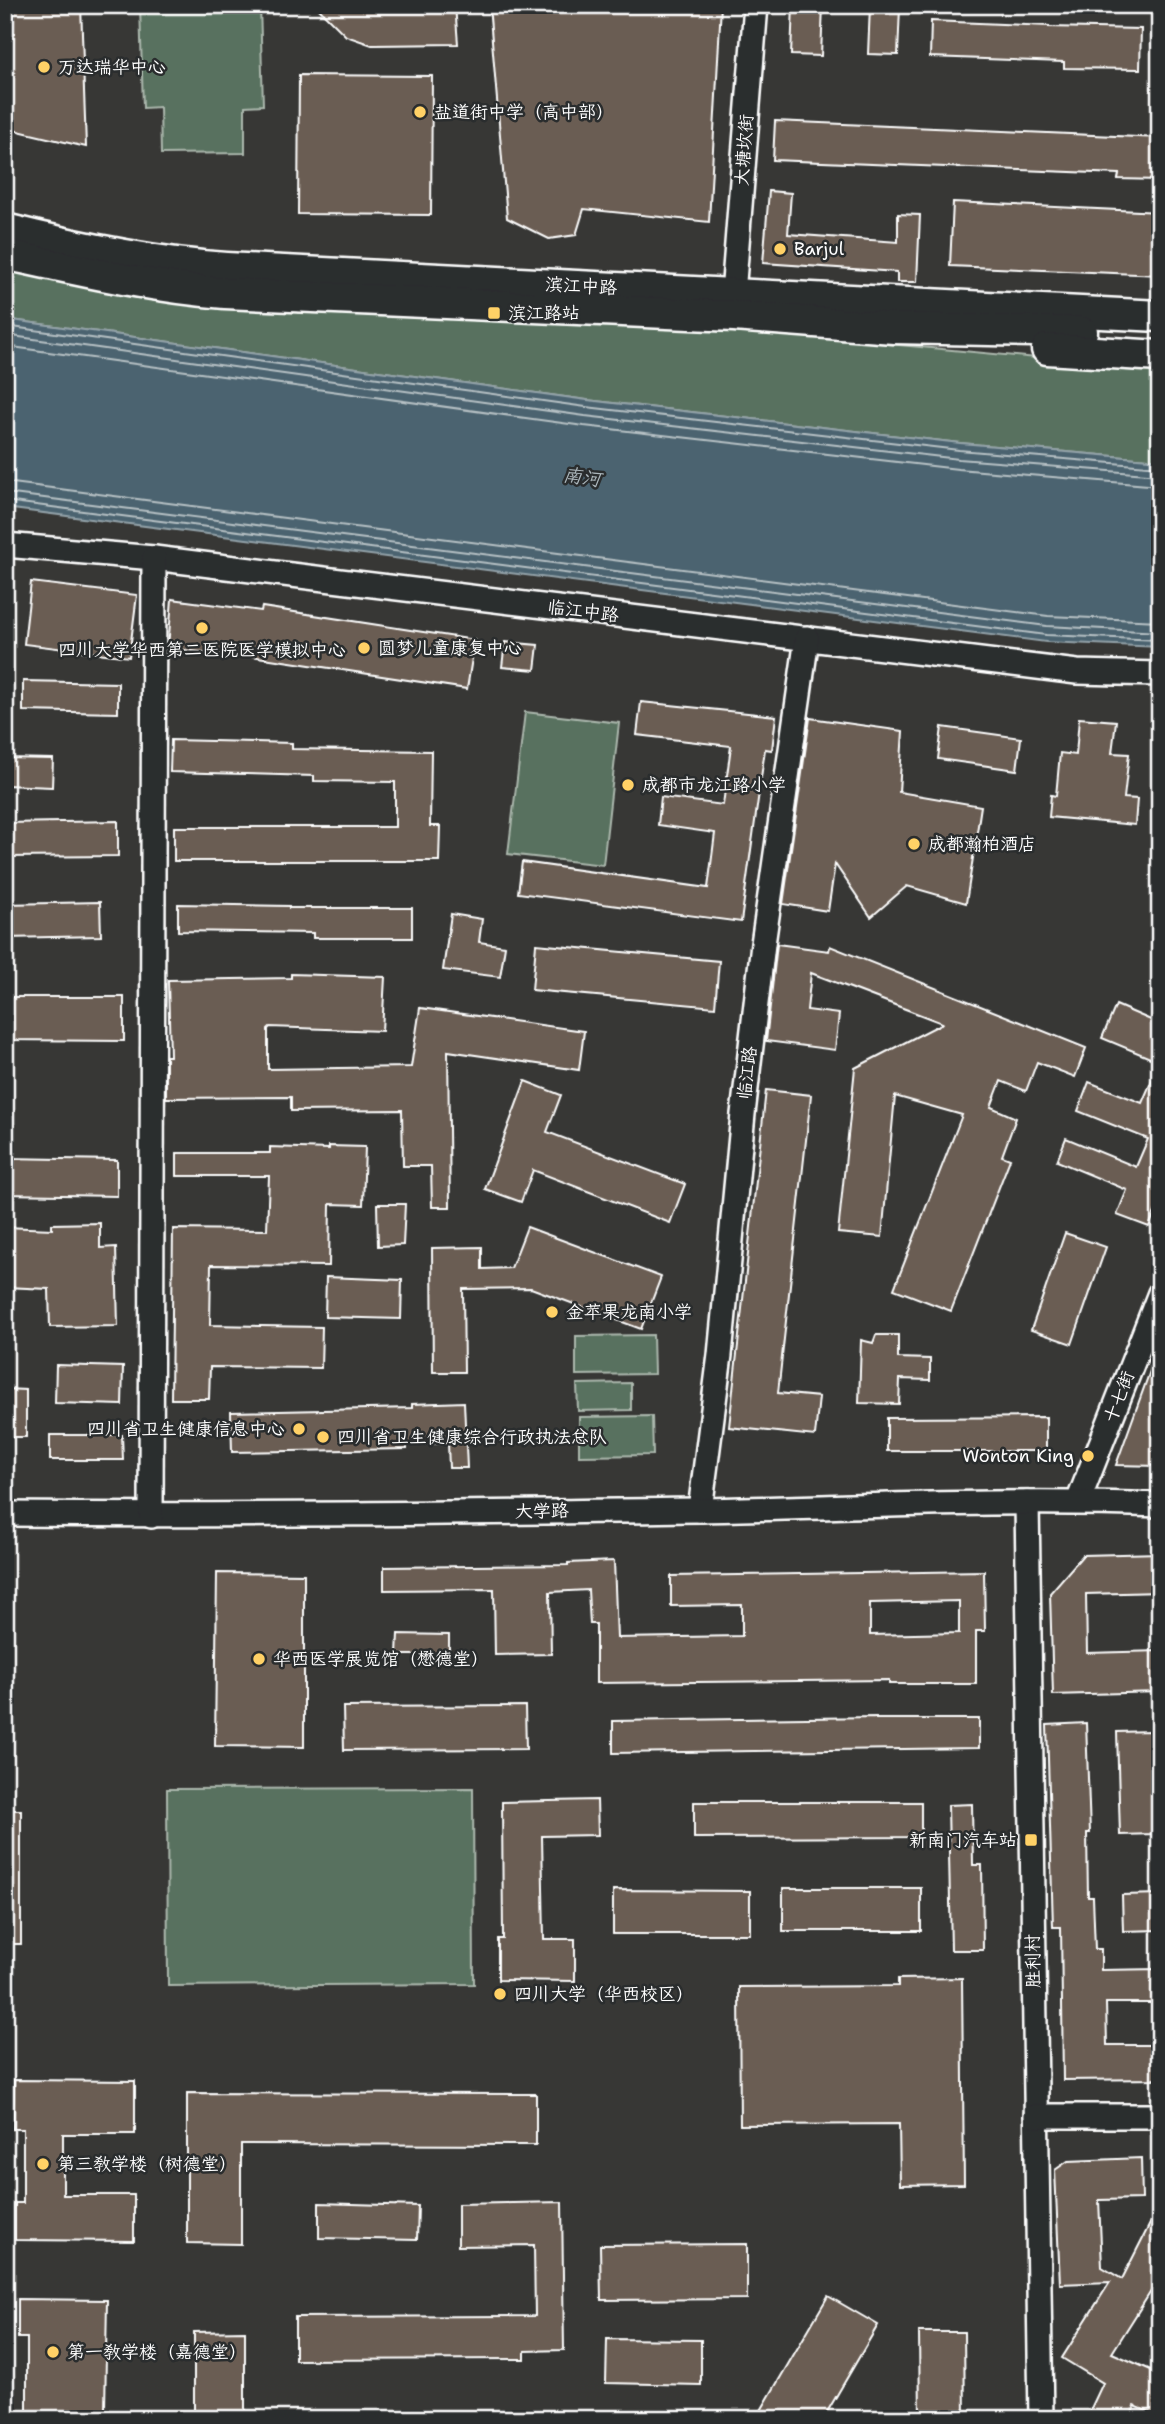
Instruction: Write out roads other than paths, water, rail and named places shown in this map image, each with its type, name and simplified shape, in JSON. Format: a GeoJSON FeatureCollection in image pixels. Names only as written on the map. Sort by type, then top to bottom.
{"type":"FeatureCollection","features":[{"type":"Feature","properties":{"kind":"main road","name":"滨江中路"},"geometry":{"type":"LineString","coordinates":[[5,229],[187,265],[733,294],[895,316],[1160,335]]}},
{"type":"Feature","properties":{"kind":"main road","name":"滨江中路"},"geometry":{"type":"LineString","coordinates":[[5,254],[137,282],[199,291],[734,316],[1160,316]]}},
{"type":"Feature","properties":{"kind":"main road"},"geometry":{"type":"LineString","coordinates":[[895,316],[1030,293],[1160,297]]}},
{"type":"Feature","properties":{"kind":"main road"},"geometry":{"type":"LineString","coordinates":[[895,316],[1056,350],[1160,356]]}},
{"type":"Feature","properties":{"kind":"street","name":"大塘坎街"},"geometry":{"type":"LineString","coordinates":[[733,294],[756,5]]}},
{"type":"Feature","properties":{"kind":"street","name":"临江中路"},"geometry":{"type":"LineString","coordinates":[[5,545],[154,558],[1077,672],[1160,674]]}},
{"type":"Feature","properties":{"kind":"street"},"geometry":{"type":"LineString","coordinates":[[151,1516],[154,558]]}},
{"type":"Feature","properties":{"kind":"street","name":"临江路"},"geometry":{"type":"LineString","coordinates":[[700,1510],[720,1355],[755,1009],[807,638]]}},
{"type":"Feature","properties":{"kind":"street","name":"十七街"},"geometry":{"type":"LineString","coordinates":[[1078,1502],[1160,1293]]}},
{"type":"Feature","properties":{"kind":"street","name":"大学路"},"geometry":{"type":"LineString","coordinates":[[5,1514],[151,1516],[700,1510],[1078,1502],[1160,1505]]}},
{"type":"Feature","properties":{"kind":"street","name":"胜利村"},"geometry":{"type":"LineString","coordinates":[[1027,1503],[1042,2418]]}},
{"type":"Feature","properties":{"kind":"street"},"geometry":{"type":"LineString","coordinates":[[1036,2116],[1160,2116]]}},
{"type":"Feature","properties":{"kind":"water","name":"南河"},"geometry":{"type":"Polygon","coordinates":[[[5,319],[587,400],[960,443],[1160,460],[1160,647],[1046,642],[5,508],[5,319]]]}},
{"type":"Feature","properties":{"kind":"place","name":"万达瑞华中心"},"geometry":{"type":"Point","coordinates":[44,67]}},
{"type":"Feature","properties":{"kind":"place","name":"盐道街中学（高中部）"},"geometry":{"type":"Point","coordinates":[420,112]}},
{"type":"Feature","properties":{"kind":"place","name":"Barjul"},"geometry":{"type":"Point","coordinates":[780,249]}},
{"type":"Feature","properties":{"kind":"place","name":"滨江路站"},"geometry":{"type":"Point","coordinates":[494,313]}},
{"type":"Feature","properties":{"kind":"place","name":"四川大学华西第二医院医学模拟中心"},"geometry":{"type":"Point","coordinates":[202,628]}},
{"type":"Feature","properties":{"kind":"place","name":"圆梦儿童康复中心"},"geometry":{"type":"Point","coordinates":[364,648]}},
{"type":"Feature","properties":{"kind":"place","name":"成都市龙江路小学"},"geometry":{"type":"Point","coordinates":[628,785]}},
{"type":"Feature","properties":{"kind":"place","name":"成都瀚柏酒店"},"geometry":{"type":"Point","coordinates":[914,844]}},
{"type":"Feature","properties":{"kind":"place","name":"金苹果龙南小学"},"geometry":{"type":"Point","coordinates":[552,1312]}},
{"type":"Feature","properties":{"kind":"place","name":"四川省卫生健康信息中心"},"geometry":{"type":"Point","coordinates":[299,1429]}},
{"type":"Feature","properties":{"kind":"place","name":"四川省卫生健康综合行政执法总队"},"geometry":{"type":"Point","coordinates":[323,1437]}},
{"type":"Feature","properties":{"kind":"place","name":"Wonton King"},"geometry":{"type":"Point","coordinates":[1088,1456]}},
{"type":"Feature","properties":{"kind":"place","name":"华西医学展览馆（懋德堂）"},"geometry":{"type":"Point","coordinates":[259,1659]}},
{"type":"Feature","properties":{"kind":"place","name":"新南门汽车站"},"geometry":{"type":"Point","coordinates":[1031,1840]}},
{"type":"Feature","properties":{"kind":"place","name":"四川大学（华西校区）"},"geometry":{"type":"Point","coordinates":[500,1994]}},
{"type":"Feature","properties":{"kind":"place","name":"第三教学楼（树德堂）"},"geometry":{"type":"Point","coordinates":[43,2164]}},
{"type":"Feature","properties":{"kind":"place","name":"第一教学楼（嘉德堂）"},"geometry":{"type":"Point","coordinates":[53,2352]}}]}
